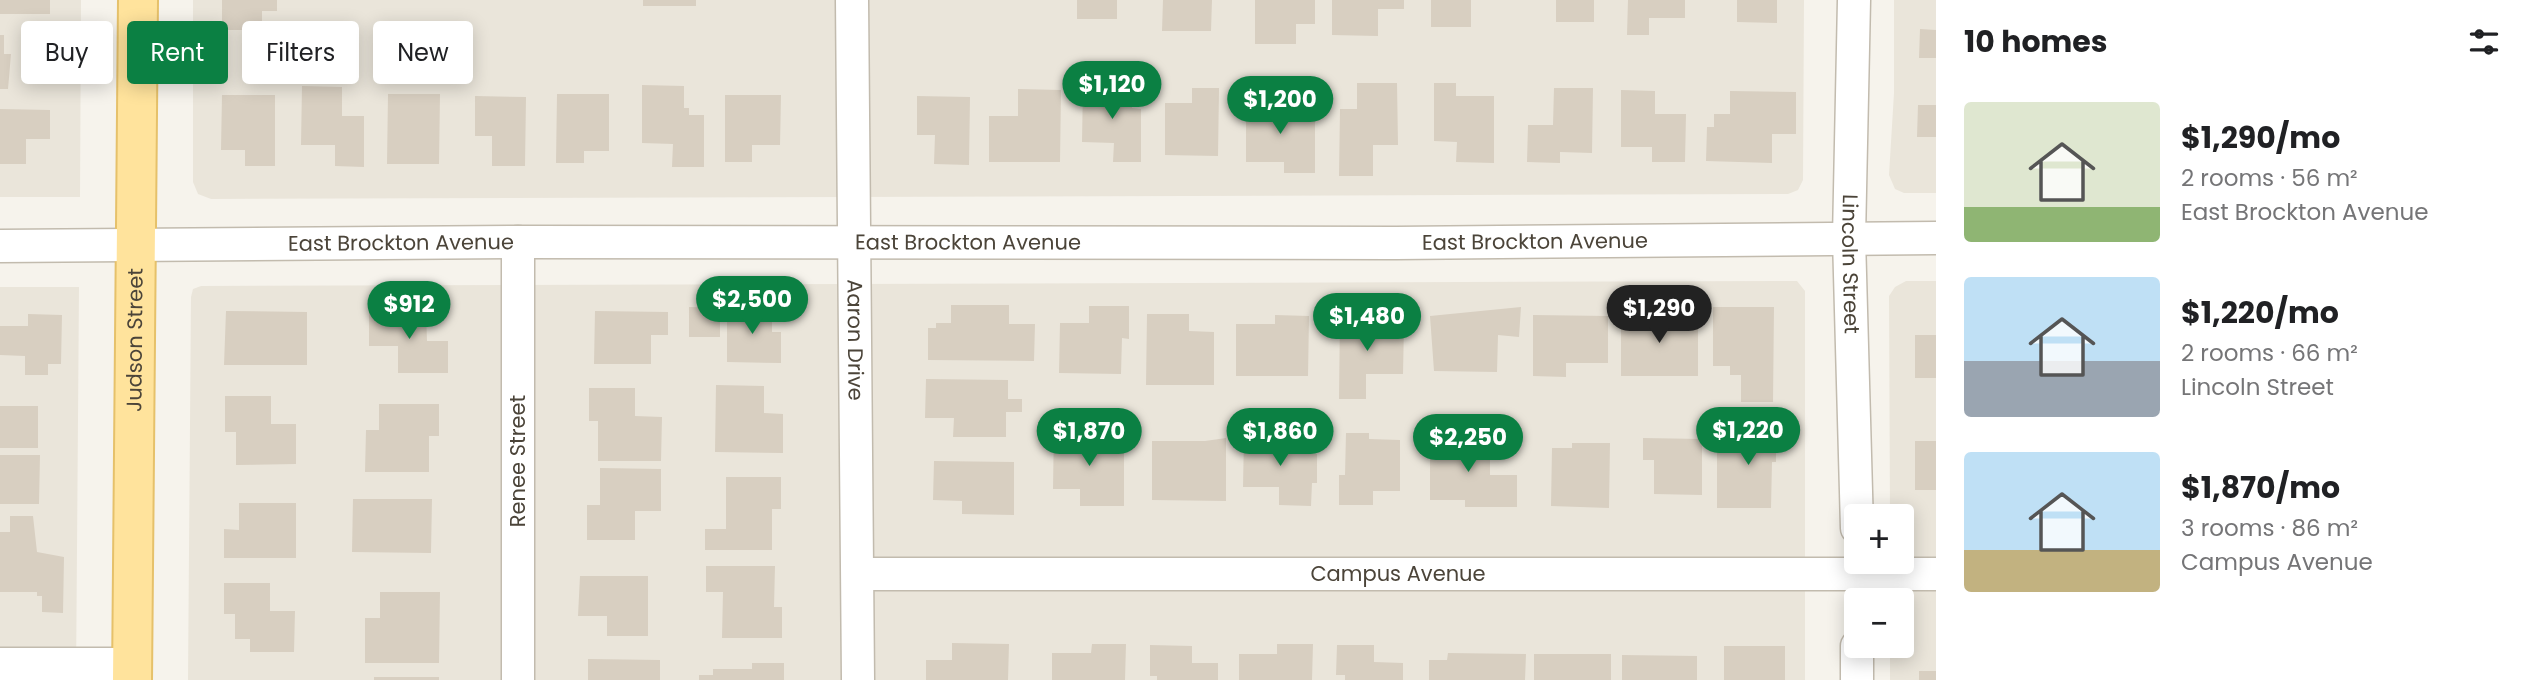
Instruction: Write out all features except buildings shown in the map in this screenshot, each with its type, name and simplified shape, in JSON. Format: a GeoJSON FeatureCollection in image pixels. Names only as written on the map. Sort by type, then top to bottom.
{"type":"FeatureCollection","features":[{"type":"Feature","properties":{"kind":"main road","name":"Judson Street"},"geometry":{"type":"LineString","coordinates":[[132,672],[138,0]]}},
{"type":"Feature","properties":{"kind":"street","name":"Aaron Drive"},"geometry":{"type":"LineString","coordinates":[[852,0],[858,680]]}},
{"type":"Feature","properties":{"kind":"street","name":"Lincoln Street"},"geometry":{"type":"LineString","coordinates":[[1854,0],[1849,239],[1856,504]]}},
{"type":"Feature","properties":{"kind":"street","name":"East Brockton Avenue"},"geometry":{"type":"LineString","coordinates":[[0,246],[1936,238]]}},
{"type":"Feature","properties":{"kind":"street","name":"Renee Street"},"geometry":{"type":"LineString","coordinates":[[518,242],[518,680]]}},
{"type":"Feature","properties":{"kind":"street","name":"Campus Avenue"},"geometry":{"type":"LineString","coordinates":[[859,574],[1858,579],[1936,574]]}},
{"type":"Feature","properties":{"kind":"street"},"geometry":{"type":"LineString","coordinates":[[1857,658],[1857,680]]}},
{"type":"Feature","properties":{"kind":"street"},"geometry":{"type":"LineString","coordinates":[[0,664],[132,672]]}},
{"type":"Feature","properties":{"kind":"shaded area"},"geometry":{"type":"Polygon","coordinates":[[[0,0],[81,0],[81,21],[21,21],[21,84],[81,84],[80,197],[0,197],[0,0]]]}},
{"type":"Feature","properties":{"kind":"shaded area"},"geometry":{"type":"Polygon","coordinates":[[[193,0],[1804,0],[1803,180],[1798,190],[1788,194],[211,199],[198,194],[193,182],[193,84],[228,84],[228,21],[193,21],[193,0]]]}},
{"type":"Feature","properties":{"kind":"shaded area"},"geometry":{"type":"Polygon","coordinates":[[[1894,0],[1936,0],[1936,193],[1904,193],[1895,189],[1889,175],[1894,93],[1894,0]]]}},
{"type":"Feature","properties":{"kind":"shaded area"},"geometry":{"type":"Polygon","coordinates":[[[1797,281],[1805,291],[1805,680],[188,680],[191,297],[193,289],[201,286],[1797,281]]]}},
{"type":"Feature","properties":{"kind":"shaded area"},"geometry":{"type":"Polygon","coordinates":[[[1906,281],[1936,281],[1936,680],[1890,680],[1890,658],[1914,658],[1914,588],[1890,588],[1890,574],[1914,574],[1914,504],[1890,504],[1889,296],[1895,287],[1906,281]]]}},
{"type":"Feature","properties":{"kind":"shaded area"},"geometry":{"type":"Polygon","coordinates":[[[0,287],[79,287],[76,680],[0,680],[0,287]]]}}]}
